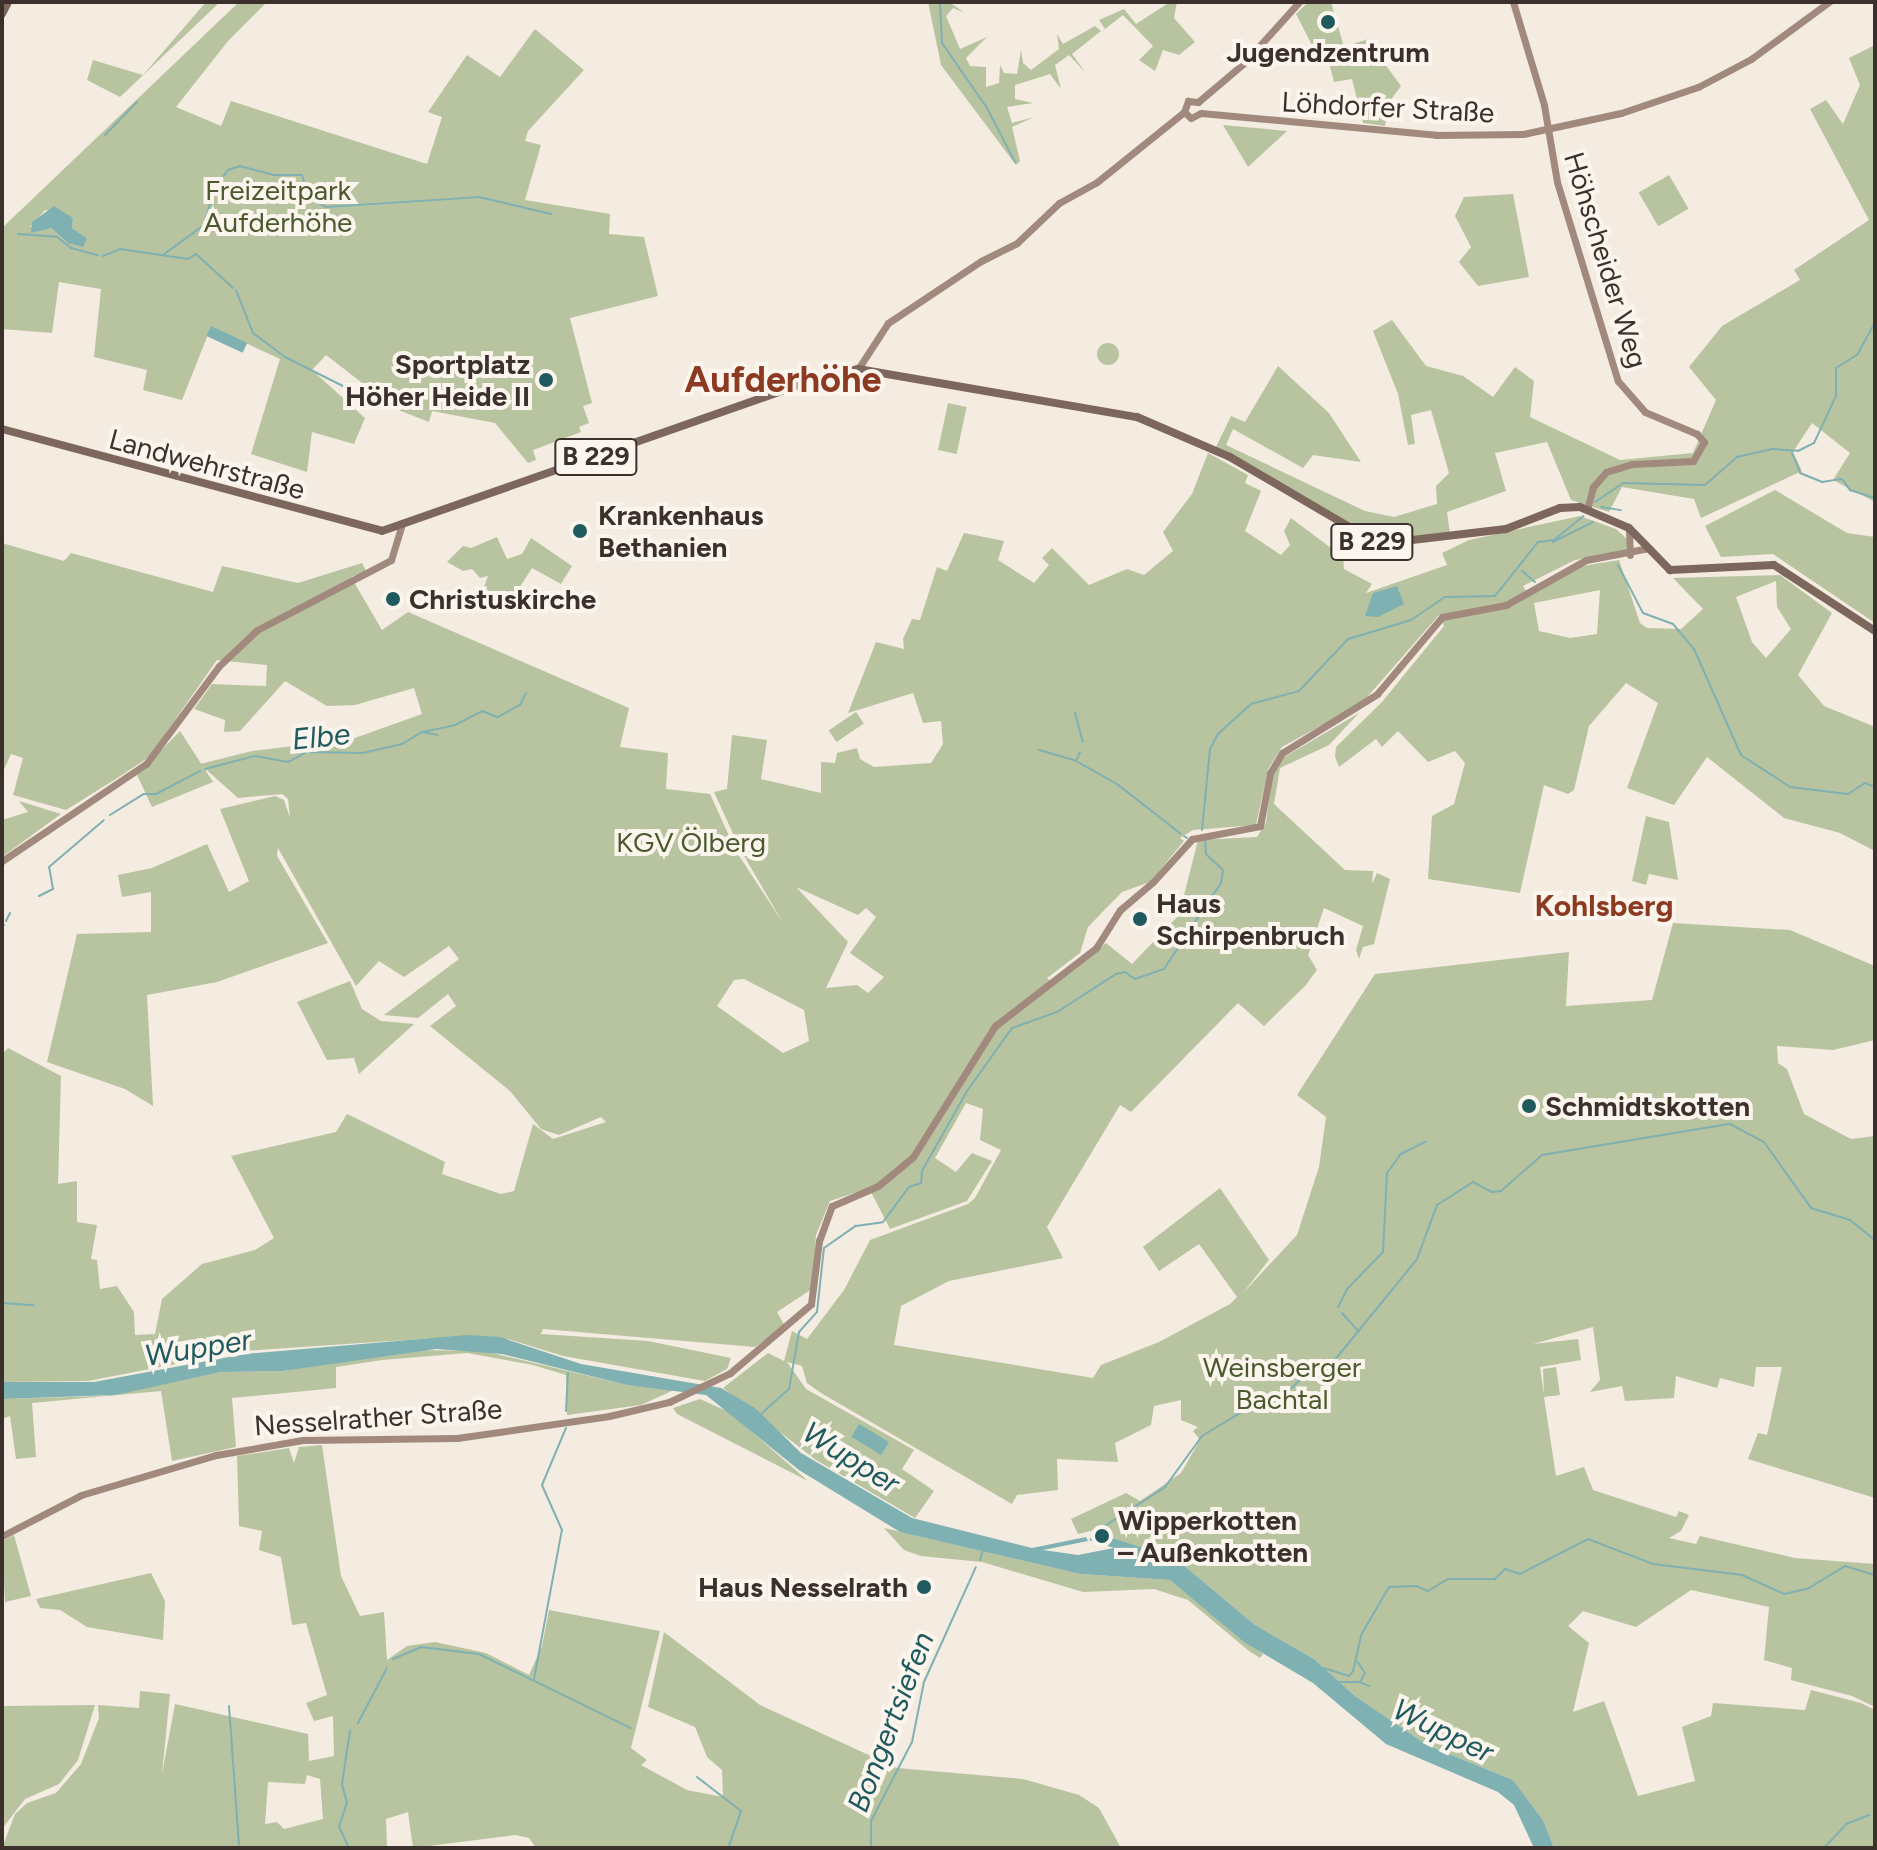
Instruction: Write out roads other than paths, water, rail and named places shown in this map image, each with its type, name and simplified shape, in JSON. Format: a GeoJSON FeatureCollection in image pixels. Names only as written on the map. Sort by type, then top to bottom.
{"type":"FeatureCollection","features":[{"type":"Feature","properties":{"kind":"main road"},"geometry":{"type":"LineString","coordinates":[[2,14],[8,2]]}},
{"type":"Feature","properties":{"kind":"main road"},"geometry":{"type":"LineString","coordinates":[[858,369],[888,323],[981,261],[1017,243],[1059,203],[1097,182],[1184,112],[1188,101],[1198,102],[1243,64],[1299,2]]}},
{"type":"Feature","properties":{"kind":"main road"},"geometry":{"type":"LineString","coordinates":[[1513,2],[1547,129]]}},
{"type":"Feature","properties":{"kind":"main road","name":"Löhdorfer Straße"},"geometry":{"type":"LineString","coordinates":[[1184,112],[1191,118],[1201,113],[1461,137],[1547,129],[1698,87],[1751,59],[1829,2]]}},
{"type":"Feature","properties":{"kind":"main road"},"geometry":{"type":"LineString","coordinates":[[1198,102],[1201,113]]}},
{"type":"Feature","properties":{"kind":"main road","name":"Höhscheider Weg"},"geometry":{"type":"LineString","coordinates":[[1547,129],[1556,176],[1618,381],[1645,412],[1697,434],[1704,442],[1693,461],[1632,464],[1606,472],[1593,487],[1587,509]]}},
{"type":"Feature","properties":{"kind":"main road","name":"B 229"},"geometry":{"type":"LineString","coordinates":[[401,527],[780,391],[858,369],[1137,417],[1218,451],[1378,544],[1506,529],[1560,508],[1587,509],[1629,528],[1677,573],[1776,565],[1875,631]]}},
{"type":"Feature","properties":{"kind":"main road","name":"Landwehrstraße"},"geometry":{"type":"LineString","coordinates":[[2,429],[372,531],[401,527]]}},
{"type":"Feature","properties":{"kind":"main road"},"geometry":{"type":"LineString","coordinates":[[2,861],[146,764],[219,666],[257,630],[391,560],[401,527]]}},
{"type":"Feature","properties":{"kind":"main road"},"geometry":{"type":"LineString","coordinates":[[1629,528],[1630,555],[1649,548]]}},
{"type":"Feature","properties":{"kind":"main road","name":"Nesselrather Straße"},"geometry":{"type":"LineString","coordinates":[[2,1536],[117,1481],[245,1449],[303,1440],[470,1437],[669,1402],[730,1373],[811,1304],[819,1241],[832,1206],[878,1186],[913,1157],[995,1026],[1096,948],[1120,910],[1192,839],[1260,826],[1270,773],[1282,753],[1377,694],[1442,617],[1506,605],[1586,560],[1630,555]]}},
{"type":"Feature","properties":{"kind":"water"},"geometry":{"type":"Polygon","coordinates":[[[54,206],[73,218],[72,228],[87,238],[83,247],[68,243],[51,228],[31,233],[32,222],[54,206]]]}},
{"type":"Feature","properties":{"kind":"water"},"geometry":{"type":"Polygon","coordinates":[[[211,326],[247,343],[243,353],[206,336],[211,326]]]}},
{"type":"Feature","properties":{"kind":"water"},"geometry":{"type":"Polygon","coordinates":[[[1397,586],[1404,604],[1378,617],[1365,616],[1373,593],[1397,586]]]}},
{"type":"Feature","properties":{"kind":"water"},"geometry":{"type":"Polygon","coordinates":[[[467,1335],[500,1337],[581,1364],[721,1388],[755,1408],[801,1453],[912,1518],[1032,1548],[1086,1537],[1088,1541],[1043,1550],[1078,1555],[1114,1548],[1089,1540],[1096,1533],[1175,1558],[1255,1625],[1314,1659],[1355,1696],[1427,1745],[1513,1780],[1543,1820],[1554,1848],[1534,1848],[1514,1805],[1498,1792],[1386,1744],[1313,1683],[1244,1642],[1170,1580],[1080,1574],[900,1532],[799,1470],[706,1395],[627,1385],[502,1354],[436,1349],[283,1371],[221,1372],[115,1395],[2,1399],[2,1382],[94,1382],[245,1354],[467,1335]]]}},
{"type":"Feature","properties":{"kind":"water"},"geometry":{"type":"Polygon","coordinates":[[[859,1424],[889,1442],[881,1455],[851,1437],[859,1424]]]}},
{"type":"Feature","properties":{"kind":"waterway"},"geometry":{"type":"LineString","coordinates":[[940,2],[942,43],[987,108],[1015,162]]}},
{"type":"Feature","properties":{"kind":"waterway"},"geometry":{"type":"LineString","coordinates":[[105,135],[137,102]]}},
{"type":"Feature","properties":{"kind":"waterway"},"geometry":{"type":"LineString","coordinates":[[163,255],[204,225],[214,189],[228,170],[240,166],[273,175],[302,175],[309,198],[326,207],[479,197],[551,214]]}},
{"type":"Feature","properties":{"kind":"waterway"},"geometry":{"type":"LineString","coordinates":[[18,234],[57,237],[71,248],[98,255]]}},
{"type":"Feature","properties":{"kind":"waterway"},"geometry":{"type":"LineString","coordinates":[[103,256],[120,249],[188,259],[196,254],[233,288]]}},
{"type":"Feature","properties":{"kind":"waterway"},"geometry":{"type":"LineString","coordinates":[[236,290],[253,333],[285,357],[345,387]]}},
{"type":"Feature","properties":{"kind":"waterway"},"geometry":{"type":"LineString","coordinates":[[1595,502],[1623,483],[1705,485],[1737,457],[1772,449],[1798,451],[1814,443],[1836,396],[1836,368],[1857,355],[1875,323]]}},
{"type":"Feature","properties":{"kind":"waterway"},"geometry":{"type":"LineString","coordinates":[[1792,453],[1800,472]]}},
{"type":"Feature","properties":{"kind":"waterway"},"geometry":{"type":"LineString","coordinates":[[1800,473],[1822,482],[1842,479],[1850,490],[1875,498]]}},
{"type":"Feature","properties":{"kind":"waterway"},"geometry":{"type":"LineString","coordinates":[[1601,507],[1621,510]]}},
{"type":"Feature","properties":{"kind":"waterway"},"geometry":{"type":"LineString","coordinates":[[1202,830],[1210,749],[1218,734],[1251,704],[1299,691],[1348,639],[1411,620],[1445,597],[1495,596],[1538,542],[1554,540],[1584,516]]}},
{"type":"Feature","properties":{"kind":"waterway"},"geometry":{"type":"LineString","coordinates":[[1553,542],[1593,522]]}},
{"type":"Feature","properties":{"kind":"waterway"},"geometry":{"type":"LineString","coordinates":[[1618,565],[1643,613],[1673,624],[1694,649],[1741,755],[1790,787],[1848,794],[1865,783],[1875,787]]}},
{"type":"Feature","properties":{"kind":"waterway"},"geometry":{"type":"LineString","coordinates":[[1522,571],[1535,582]]}},
{"type":"Feature","properties":{"kind":"waterway"},"geometry":{"type":"LineString","coordinates":[[423,732],[455,725],[482,711],[498,717],[520,705],[526,693]]}},
{"type":"Feature","properties":{"kind":"waterway"},"geometry":{"type":"LineString","coordinates":[[1075,713],[1083,742]]}},
{"type":"Feature","properties":{"kind":"waterway","name":"Elbe"},"geometry":{"type":"LineString","coordinates":[[205,769],[255,756],[288,762],[307,752],[363,753],[402,744],[422,732],[438,735]]}},
{"type":"Feature","properties":{"kind":"waterway"},"geometry":{"type":"LineString","coordinates":[[1039,750],[1075,760]]}},
{"type":"Feature","properties":{"kind":"waterway"},"geometry":{"type":"LineString","coordinates":[[1080,752],[1076,761],[1117,784],[1181,834]]}},
{"type":"Feature","properties":{"kind":"waterway","name":"Elbe"},"geometry":{"type":"LineString","coordinates":[[110,815],[143,794],[156,794],[200,771]]}},
{"type":"Feature","properties":{"kind":"waterway","name":"Elbe"},"geometry":{"type":"LineString","coordinates":[[39,896],[53,889],[49,867],[104,820]]}},
{"type":"Feature","properties":{"kind":"waterway"},"geometry":{"type":"LineString","coordinates":[[761,1414],[789,1389],[799,1332],[817,1312],[824,1248],[856,1226],[883,1222],[909,1187],[921,1183],[922,1171],[967,1091],[1012,1028],[1057,1012],[1116,974],[1125,972],[1135,979],[1164,969],[1221,883],[1223,870],[1206,854],[1205,841]]}},
{"type":"Feature","properties":{"kind":"waterway","name":"Elbe"},"geometry":{"type":"LineString","coordinates":[[6,921],[10,913]]}},
{"type":"Feature","properties":{"kind":"waterway"},"geometry":{"type":"LineString","coordinates":[[1094,1533],[1165,1487],[1202,1436],[1245,1410],[1278,1401],[1306,1374],[1325,1372],[1417,1259],[1437,1205],[1473,1182],[1492,1192],[1501,1191],[1542,1155],[1730,1124],[1764,1142],[1811,1208],[1850,1220],[1875,1240]]}},
{"type":"Feature","properties":{"kind":"waterway"},"geometry":{"type":"LineString","coordinates":[[1338,1307],[1347,1289],[1383,1252],[1387,1173],[1401,1154],[1426,1141]]}},
{"type":"Feature","properties":{"kind":"waterway"},"geometry":{"type":"LineString","coordinates":[[2,1303],[34,1305]]}},
{"type":"Feature","properties":{"kind":"waterway"},"geometry":{"type":"LineString","coordinates":[[1342,1313],[1359,1332]]}},
{"type":"Feature","properties":{"kind":"waterway"},"geometry":{"type":"LineString","coordinates":[[566,1411],[568,1373]]}},
{"type":"Feature","properties":{"kind":"waterway"},"geometry":{"type":"LineString","coordinates":[[534,1679],[562,1530],[542,1485],[566,1428]]}},
{"type":"Feature","properties":{"kind":"waterway"},"geometry":{"type":"LineString","coordinates":[[1324,1668],[1349,1676],[1353,1671],[1361,1635],[1389,1587],[1416,1586],[1428,1591],[1448,1579],[1495,1579],[1505,1569],[1520,1574],[1588,1539],[1653,1564],[1742,1575],[1784,1594],[1809,1588],[1845,1566],[1875,1575]]}},
{"type":"Feature","properties":{"kind":"waterway","name":"Bongertsiefen"},"geometry":{"type":"LineString","coordinates":[[980,1560],[983,1550]]}},
{"type":"Feature","properties":{"kind":"waterway","name":"Bongertsiefen"},"geometry":{"type":"LineString","coordinates":[[871,1848],[871,1821],[912,1742],[924,1682],[976,1567]]}},
{"type":"Feature","properties":{"kind":"waterway"},"geometry":{"type":"LineString","coordinates":[[393,1659],[421,1647],[479,1654],[631,1728]]}},
{"type":"Feature","properties":{"kind":"waterway"},"geometry":{"type":"LineString","coordinates":[[1337,1682],[1360,1682],[1365,1673],[1357,1661]]}},
{"type":"Feature","properties":{"kind":"waterway"},"geometry":{"type":"LineString","coordinates":[[358,1723],[387,1668]]}},
{"type":"Feature","properties":{"kind":"waterway"},"geometry":{"type":"LineString","coordinates":[[1360,1682],[1369,1686]]}},
{"type":"Feature","properties":{"kind":"waterway"},"geometry":{"type":"LineString","coordinates":[[229,1706],[239,1845]]}},
{"type":"Feature","properties":{"kind":"waterway"},"geometry":{"type":"LineString","coordinates":[[349,1848],[339,1827],[347,1803],[342,1784],[350,1731]]}},
{"type":"Feature","properties":{"kind":"waterway"},"geometry":{"type":"LineString","coordinates":[[697,1777],[741,1811],[728,1848]]}},
{"type":"Feature","properties":{"kind":"waterway"},"geometry":{"type":"LineString","coordinates":[[1824,1848],[1846,1824],[1869,1815]]}},
{"type":"Feature","properties":{"kind":"waterway"},"geometry":{"type":"LineString","coordinates":[[1794,1848],[1809,1848]]}},
{"type":"Feature","properties":{"kind":"place","name":"Jugendzentrum"},"geometry":{"type":"Point","coordinates":[1328,22]}},
{"type":"Feature","properties":{"kind":"place","name":"Sportplatz Höher Heide II"},"geometry":{"type":"Point","coordinates":[546,380]}},
{"type":"Feature","properties":{"kind":"place","name":"Krankenhaus Bethanien"},"geometry":{"type":"Point","coordinates":[580,531]}},
{"type":"Feature","properties":{"kind":"place","name":"Christuskirche"},"geometry":{"type":"Point","coordinates":[393,599]}},
{"type":"Feature","properties":{"kind":"place","name":"Haus Schirpenbruch"},"geometry":{"type":"Point","coordinates":[1140,919]}},
{"type":"Feature","properties":{"kind":"place","name":"Schmidtskotten"},"geometry":{"type":"Point","coordinates":[1529,1106]}},
{"type":"Feature","properties":{"kind":"place","name":"Wipperkotten – Außenkotten"},"geometry":{"type":"Point","coordinates":[1102,1536]}},
{"type":"Feature","properties":{"kind":"place","name":"Haus Nesselrath"},"geometry":{"type":"Point","coordinates":[924,1587]}},
{"type":"Feature","properties":{"kind":"district","name":"Aufderhöhe"},"geometry":{"type":"Point","coordinates":[783,380]}},
{"type":"Feature","properties":{"kind":"district","name":"Kohlsberg"},"geometry":{"type":"Point","coordinates":[1604,906]}},
{"type":"Feature","properties":{"kind":"park label","name":"Freizeitpark Aufderhöhe"},"geometry":{"type":"Point","coordinates":[278,206]}},
{"type":"Feature","properties":{"kind":"park label","name":"KGV Ölberg"},"geometry":{"type":"Point","coordinates":[691,842]}},
{"type":"Feature","properties":{"kind":"park label","name":"Weinsberger Bachtal"},"geometry":{"type":"Point","coordinates":[1282,1383]}},
{"type":"Feature","properties":{"kind":"water label","name":"Wupper"},"geometry":{"type":"Point","coordinates":[198,1348]}},
{"type":"Feature","properties":{"kind":"water label","name":"Wupper"},"geometry":{"type":"Point","coordinates":[851,1458]}},
{"type":"Feature","properties":{"kind":"water label","name":"Wupper"},"geometry":{"type":"Point","coordinates":[1443,1731]}}]}
